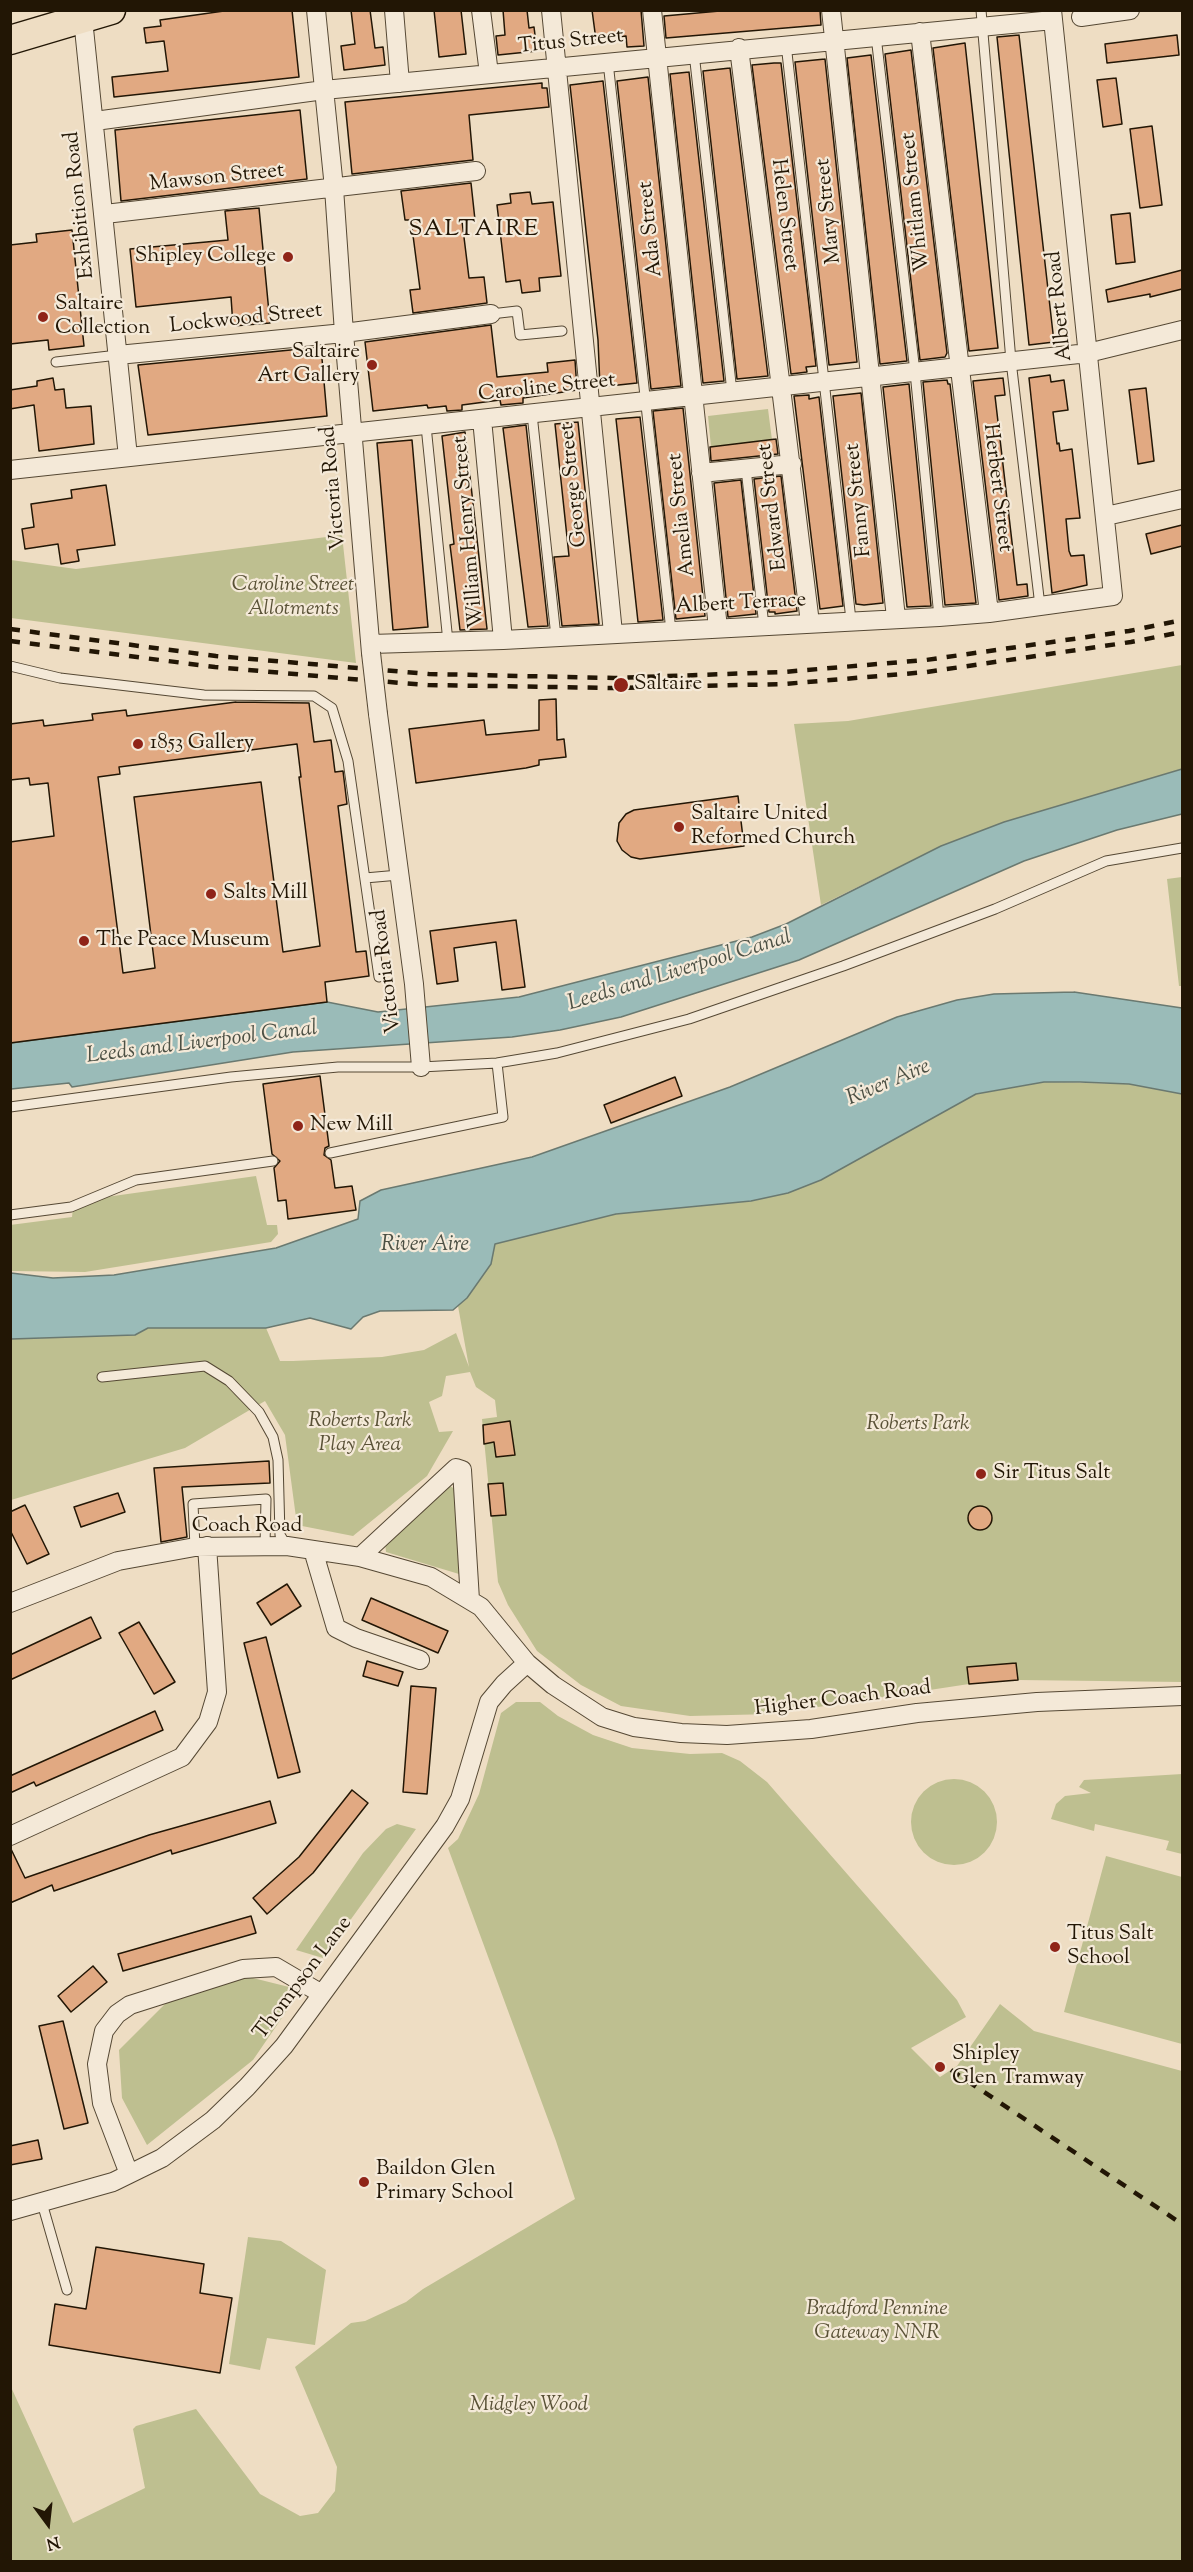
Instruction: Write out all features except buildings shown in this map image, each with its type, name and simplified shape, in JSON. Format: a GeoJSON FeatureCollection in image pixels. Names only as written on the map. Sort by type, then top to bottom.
{"type":"FeatureCollection","features":[{"type":"Feature","properties":{"kind":"main road"},"geometry":{"type":"LineString","coordinates":[[10,40],[70,18],[111,10]]}},
{"type":"Feature","properties":{"kind":"street","name":"Victoria Road"},"geometry":{"type":"LineString","coordinates":[[316,10],[334,188],[371,649],[414,984],[420,1063]]}},
{"type":"Feature","properties":{"kind":"street"},"geometry":{"type":"LineString","coordinates":[[393,10],[400,82]]}},
{"type":"Feature","properties":{"kind":"street"},"geometry":{"type":"LineString","coordinates":[[481,10],[489,74]]}},
{"type":"Feature","properties":{"kind":"street","name":"George Street"},"geometry":{"type":"LineString","coordinates":[[551,10],[613,633]]}},
{"type":"Feature","properties":{"kind":"street","name":"Ada Street"},"geometry":{"type":"LineString","coordinates":[[652,10],[693,396]]}},
{"type":"Feature","properties":{"kind":"street","name":"Mary Street"},"geometry":{"type":"LineString","coordinates":[[831,10],[870,377]]}},
{"type":"Feature","properties":{"kind":"street"},"geometry":{"type":"LineString","coordinates":[[1081,17],[1130,10]]}},
{"type":"Feature","properties":{"kind":"street","name":"Titus Street"},"geometry":{"type":"LineString","coordinates":[[95,121],[324,90],[920,32],[982,18],[1053,15]]}},
{"type":"Feature","properties":{"kind":"street","name":"Albert Road"},"geometry":{"type":"LineString","coordinates":[[1053,15],[1113,596]]}},
{"type":"Feature","properties":{"kind":"street","name":"Exhibition Road"},"geometry":{"type":"LineString","coordinates":[[70,18],[95,121],[128,457]]}},
{"type":"Feature","properties":{"kind":"street","name":"Whitlam Street"},"geometry":{"type":"LineString","coordinates":[[920,32],[958,367]]}},
{"type":"Feature","properties":{"kind":"street","name":"Helen Street"},"geometry":{"type":"LineString","coordinates":[[739,48],[782,386]]}},
{"type":"Feature","properties":{"kind":"street","name":"Mawson Street"},"geometry":{"type":"LineString","coordinates":[[105,214],[476,171]]}},
{"type":"Feature","properties":{"kind":"street","name":"Lockwood Street"},"geometry":{"type":"LineString","coordinates":[[118,355],[344,333],[490,314]]}},
{"type":"Feature","properties":{"kind":"street","name":"Caroline Street"},"geometry":{"type":"LineString","coordinates":[[10,470],[1088,353],[1182,330]]}},
{"type":"Feature","properties":{"kind":"street","name":"Herbert Street"},"geometry":{"type":"LineString","coordinates":[[958,367],[989,614]]}},
{"type":"Feature","properties":{"kind":"street","name":"Fanny Street"},"geometry":{"type":"LineString","coordinates":[[870,377],[896,618]]}},
{"type":"Feature","properties":{"kind":"street","name":"Edward Street"},"geometry":{"type":"LineString","coordinates":[[782,386],[810,623]]}},
{"type":"Feature","properties":{"kind":"street","name":"Amelia Street"},"geometry":{"type":"LineString","coordinates":[[693,396],[718,628]]}},
{"type":"Feature","properties":{"kind":"street","name":"William Henry Street"},"geometry":{"type":"LineString","coordinates":[[482,419],[503,640]]}},
{"type":"Feature","properties":{"kind":"street"},"geometry":{"type":"LineString","coordinates":[[701,473],[792,464]]}},
{"type":"Feature","properties":{"kind":"street"},"geometry":{"type":"LineString","coordinates":[[1106,516],[1182,499]]}},
{"type":"Feature","properties":{"kind":"street","name":"Albert Terrace"},"geometry":{"type":"LineString","coordinates":[[371,649],[448,642],[989,614],[1113,596]]}},
{"type":"Feature","properties":{"kind":"street"},"geometry":{"type":"LineString","coordinates":[[360,1557],[456,1468],[462,1470],[470,1600]]}},
{"type":"Feature","properties":{"kind":"street","name":"Coach Road"},"geometry":{"type":"LineString","coordinates":[[10,1603],[118,1561],[201,1547],[287,1546],[360,1557],[431,1577],[481,1607],[527,1663]]}},
{"type":"Feature","properties":{"kind":"street"},"geometry":{"type":"LineString","coordinates":[[10,1836],[182,1757],[208,1722],[217,1692],[201,1547]]}},
{"type":"Feature","properties":{"kind":"street"},"geometry":{"type":"LineString","coordinates":[[313,1550],[336,1628],[356,1638],[420,1660]]}},
{"type":"Feature","properties":{"kind":"street","name":"Higher Coach Road"},"geometry":{"type":"LineString","coordinates":[[527,1663],[602,1717],[634,1727],[681,1733],[728,1735],[811,1729],[917,1713],[1037,1702],[1182,1696]]}},
{"type":"Feature","properties":{"kind":"street","name":"Thompson Lane"},"geometry":{"type":"LineString","coordinates":[[10,2211],[88,2191],[129,2174],[182,2145],[213,2120],[284,2046],[445,1826],[460,1799],[489,1702],[504,1683],[527,1663]]}},
{"type":"Feature","properties":{"kind":"street"},"geometry":{"type":"LineString","coordinates":[[129,2174],[102,2103],[97,2064],[104,2031],[117,2014],[130,2005],[243,1969],[276,1967],[322,1994]]}},
{"type":"Feature","properties":{"kind":"lane"},"geometry":{"type":"LineString","coordinates":[[982,18],[1011,362],[1040,606]]}},
{"type":"Feature","properties":{"kind":"lane"},"geometry":{"type":"LineString","coordinates":[[876,36],[915,372],[939,617]]}},
{"type":"Feature","properties":{"kind":"lane"},"geometry":{"type":"LineString","coordinates":[[786,44],[851,620]]}},
{"type":"Feature","properties":{"kind":"lane"},"geometry":{"type":"LineString","coordinates":[[694,53],[732,392]]}},
{"type":"Feature","properties":{"kind":"lane"},"geometry":{"type":"LineString","coordinates":[[608,62],[671,631]]}},
{"type":"Feature","properties":{"kind":"lane"},"geometry":{"type":"LineString","coordinates":[[490,314],[517,311],[520,335],[562,331]]}},
{"type":"Feature","properties":{"kind":"lane"},"geometry":{"type":"LineString","coordinates":[[56,362],[118,355]]}},
{"type":"Feature","properties":{"kind":"lane"},"geometry":{"type":"LineString","coordinates":[[532,414],[556,637]]}},
{"type":"Feature","properties":{"kind":"lane"},"geometry":{"type":"LineString","coordinates":[[426,426],[448,642]]}},
{"type":"Feature","properties":{"kind":"lane"},"geometry":{"type":"LineString","coordinates":[[746,469],[764,626]]}},
{"type":"Feature","properties":{"kind":"lane"},"geometry":{"type":"LineString","coordinates":[[10,666],[60,678],[204,694],[314,696],[332,708],[348,761],[379,977]]}},
{"type":"Feature","properties":{"kind":"lane"},"geometry":{"type":"LineString","coordinates":[[10,1107],[240,1076],[338,1067],[420,1063],[497,1063],[557,1053],[689,1019],[995,909],[1107,861],[1182,848]]}},
{"type":"Feature","properties":{"kind":"lane"},"geometry":{"type":"LineString","coordinates":[[365,878],[399,875]]}},
{"type":"Feature","properties":{"kind":"lane"},"geometry":{"type":"LineString","coordinates":[[330,1153],[503,1117],[497,1063]]}},
{"type":"Feature","properties":{"kind":"lane"},"geometry":{"type":"LineString","coordinates":[[10,1215],[71,1207],[136,1180],[273,1161]]}},
{"type":"Feature","properties":{"kind":"lane"},"geometry":{"type":"LineString","coordinates":[[102,1377],[205,1366],[229,1381],[259,1412],[273,1437],[278,1460],[280,1535],[287,1546]]}},
{"type":"Feature","properties":{"kind":"lane"},"geometry":{"type":"LineString","coordinates":[[201,1547],[193,1504],[266,1499],[265,1546]]}},
{"type":"Feature","properties":{"kind":"lane"},"geometry":{"type":"LineString","coordinates":[[42,2203],[67,2290]]}},
{"type":"Feature","properties":{"kind":"green space"},"geometry":{"type":"Polygon","coordinates":[[[768,409],[772,440],[711,447],[708,416],[768,409]]]}},
{"type":"Feature","properties":{"kind":"green space","name":"Caroline Street Allotments"},"geometry":{"type":"Polygon","coordinates":[[[342,535],[356,663],[11,618],[11,560],[76,569],[342,535]]]}},
{"type":"Feature","properties":{"kind":"green space"},"geometry":{"type":"Polygon","coordinates":[[[1182,665],[1182,769],[1004,822],[941,846],[821,905],[794,724],[848,721],[1182,665]]]}},
{"type":"Feature","properties":{"kind":"green space"},"geometry":{"type":"Polygon","coordinates":[[[1182,877],[1182,986],[1179,986],[1167,879],[1182,877]]]}},
{"type":"Feature","properties":{"kind":"green space","name":"Roberts Park"},"geometry":{"type":"Polygon","coordinates":[[[1044,1082],[1129,1084],[1182,1094],[1182,1682],[1018,1680],[969,1684],[772,1714],[690,1716],[621,1706],[581,1685],[537,1651],[508,1605],[498,1582],[482,1419],[497,1417],[495,1400],[476,1387],[470,1372],[446,1376],[442,1396],[429,1402],[439,1432],[453,1431],[427,1476],[353,1536],[297,1525],[285,1435],[265,1401],[185,1448],[11,1500],[11,1339],[135,1335],[148,1328],[266,1328],[280,1361],[293,1361],[382,1357],[424,1350],[456,1333],[469,1367],[458,1306],[467,1298],[491,1264],[495,1244],[616,1214],[751,1201],[788,1193],[821,1180],[976,1094],[1044,1082]]]}},
{"type":"Feature","properties":{"kind":"green space"},"geometry":{"type":"Polygon","coordinates":[[[256,1176],[267,1225],[277,1225],[278,1234],[271,1242],[85,1272],[11,1271],[10,1225],[72,1217],[73,1208],[99,1198],[256,1176]]]}},
{"type":"Feature","properties":{"kind":"green space"},"geometry":{"type":"Polygon","coordinates":[[[445,1483],[455,1489],[459,1574],[386,1552],[385,1542],[445,1483]]]}},
{"type":"Feature","properties":{"kind":"green space","name":"Bradford Pennine Gateway NNR"},"geometry":{"type":"Polygon","coordinates":[[[516,1702],[540,1702],[558,1716],[593,1735],[632,1748],[690,1754],[722,1753],[740,1761],[767,1782],[957,2000],[966,2017],[911,2048],[940,2077],[957,2066],[1000,2004],[1034,2031],[1182,2071],[1182,2561],[11,2561],[11,2387],[73,2523],[145,2488],[133,2429],[136,2426],[196,2409],[260,2494],[300,2516],[318,2513],[335,2491],[337,2467],[295,2367],[351,2323],[365,2321],[406,2302],[423,2289],[575,2199],[556,2141],[448,1848],[458,1839],[479,1794],[501,1713],[516,1702]]]}},
{"type":"Feature","properties":{"kind":"green space"},"geometry":{"type":"Polygon","coordinates":[[[1182,1774],[1182,1854],[1166,1850],[1169,1841],[1095,1824],[1094,1831],[1051,1819],[1056,1804],[1065,1796],[1091,1793],[1079,1787],[1084,1780],[1182,1774]]]}},
{"type":"Feature","properties":{"kind":"green space"},"geometry":{"type":"Polygon","coordinates":[[[946,1779],[962,1779],[985,1791],[994,1805],[997,1822],[994,1839],[985,1853],[962,1865],[946,1865],[930,1858],[918,1846],[911,1830],[911,1814],[918,1798],[930,1786],[946,1779]]]}},
{"type":"Feature","properties":{"kind":"green space"},"geometry":{"type":"Polygon","coordinates":[[[397,1824],[416,1829],[323,1958],[296,1950],[363,1853],[386,1829],[397,1824]]]}},
{"type":"Feature","properties":{"kind":"green space"},"geometry":{"type":"Polygon","coordinates":[[[1106,1856],[1182,1877],[1182,2044],[1064,2012],[1106,1856]]]}},
{"type":"Feature","properties":{"kind":"green space"},"geometry":{"type":"Polygon","coordinates":[[[245,1976],[301,1990],[253,2060],[147,2145],[122,2098],[119,2050],[168,2001],[245,1976]]]}},
{"type":"Feature","properties":{"kind":"green space"},"geometry":{"type":"Polygon","coordinates":[[[248,2237],[281,2241],[326,2270],[315,2345],[267,2338],[260,2370],[229,2364],[248,2237]]]}},
{"type":"Feature","properties":{"kind":"water","name":"Leeds and Liverpool Canal"},"geometry":{"type":"Polygon","coordinates":[[[1182,769],[1182,814],[1117,830],[1024,861],[799,960],[621,1017],[512,1037],[293,1052],[72,1087],[69,1083],[11,1089],[11,1043],[327,1002],[378,1012],[519,997],[752,937],[786,924],[941,846],[1004,822],[1182,769]]]}},
{"type":"Feature","properties":{"kind":"water","name":"River Aire"},"geometry":{"type":"Polygon","coordinates":[[[1074,992],[1182,1008],[1182,1094],[1129,1084],[1044,1082],[976,1094],[821,1180],[788,1193],[751,1201],[616,1214],[495,1244],[491,1264],[467,1298],[453,1310],[380,1311],[363,1317],[351,1329],[310,1318],[266,1328],[148,1328],[135,1335],[11,1339],[11,1273],[53,1278],[114,1275],[276,1248],[358,1219],[360,1201],[381,1190],[532,1157],[730,1087],[897,1017],[957,1000],[994,994],[1074,992]]]}},
{"type":"Feature","properties":{"kind":"railway"},"geometry":{"type":"LineString","coordinates":[[10,629],[216,656],[429,674],[614,678],[783,672],[926,660],[1129,631],[1182,620]]}},
{"type":"Feature","properties":{"kind":"railway"},"geometry":{"type":"LineString","coordinates":[[10,641],[215,667],[428,685],[615,688],[784,684],[927,672],[1131,642],[1182,632]]}},
{"type":"Feature","properties":{"kind":"railway"},"geometry":{"type":"LineString","coordinates":[[951,2070],[1182,2224]]}},
{"type":"Feature","properties":{"kind":"place","name":"Shipley College"},"geometry":{"type":"Point","coordinates":[288,257]}},
{"type":"Feature","properties":{"kind":"place","name":"Saltaire Collection"},"geometry":{"type":"Point","coordinates":[43,317]}},
{"type":"Feature","properties":{"kind":"place","name":"Saltaire Art Gallery"},"geometry":{"type":"Point","coordinates":[372,365]}},
{"type":"Feature","properties":{"kind":"place","name":"Saltaire"},"geometry":{"type":"Point","coordinates":[621,685]}},
{"type":"Feature","properties":{"kind":"place","name":"1853 Gallery"},"geometry":{"type":"Point","coordinates":[138,744]}},
{"type":"Feature","properties":{"kind":"place","name":"Saltaire United Reformed Church"},"geometry":{"type":"Point","coordinates":[679,827]}},
{"type":"Feature","properties":{"kind":"place","name":"Salts Mill"},"geometry":{"type":"Point","coordinates":[211,894]}},
{"type":"Feature","properties":{"kind":"place","name":"The Peace Museum"},"geometry":{"type":"Point","coordinates":[84,941]}},
{"type":"Feature","properties":{"kind":"place","name":"New Mill"},"geometry":{"type":"Point","coordinates":[298,1126]}},
{"type":"Feature","properties":{"kind":"place","name":"Sir Titus Salt"},"geometry":{"type":"Point","coordinates":[981,1474]}},
{"type":"Feature","properties":{"kind":"place","name":"Titus Salt School"},"geometry":{"type":"Point","coordinates":[1055,1947]}},
{"type":"Feature","properties":{"kind":"place","name":"Shipley Glen Tramway"},"geometry":{"type":"Point","coordinates":[940,2067]}},
{"type":"Feature","properties":{"kind":"place","name":"Baildon Glen Primary School"},"geometry":{"type":"Point","coordinates":[364,2182]}},
{"type":"Feature","properties":{"kind":"district","name":"SALTAIRE"},"geometry":{"type":"Point","coordinates":[474,231]}},
{"type":"Feature","properties":{"kind":"park label","name":"Roberts Park Play Area"},"geometry":{"type":"Point","coordinates":[360,1434]}},
{"type":"Feature","properties":{"kind":"park label","name":"Midgley Wood"},"geometry":{"type":"Point","coordinates":[529,2406]}}]}
